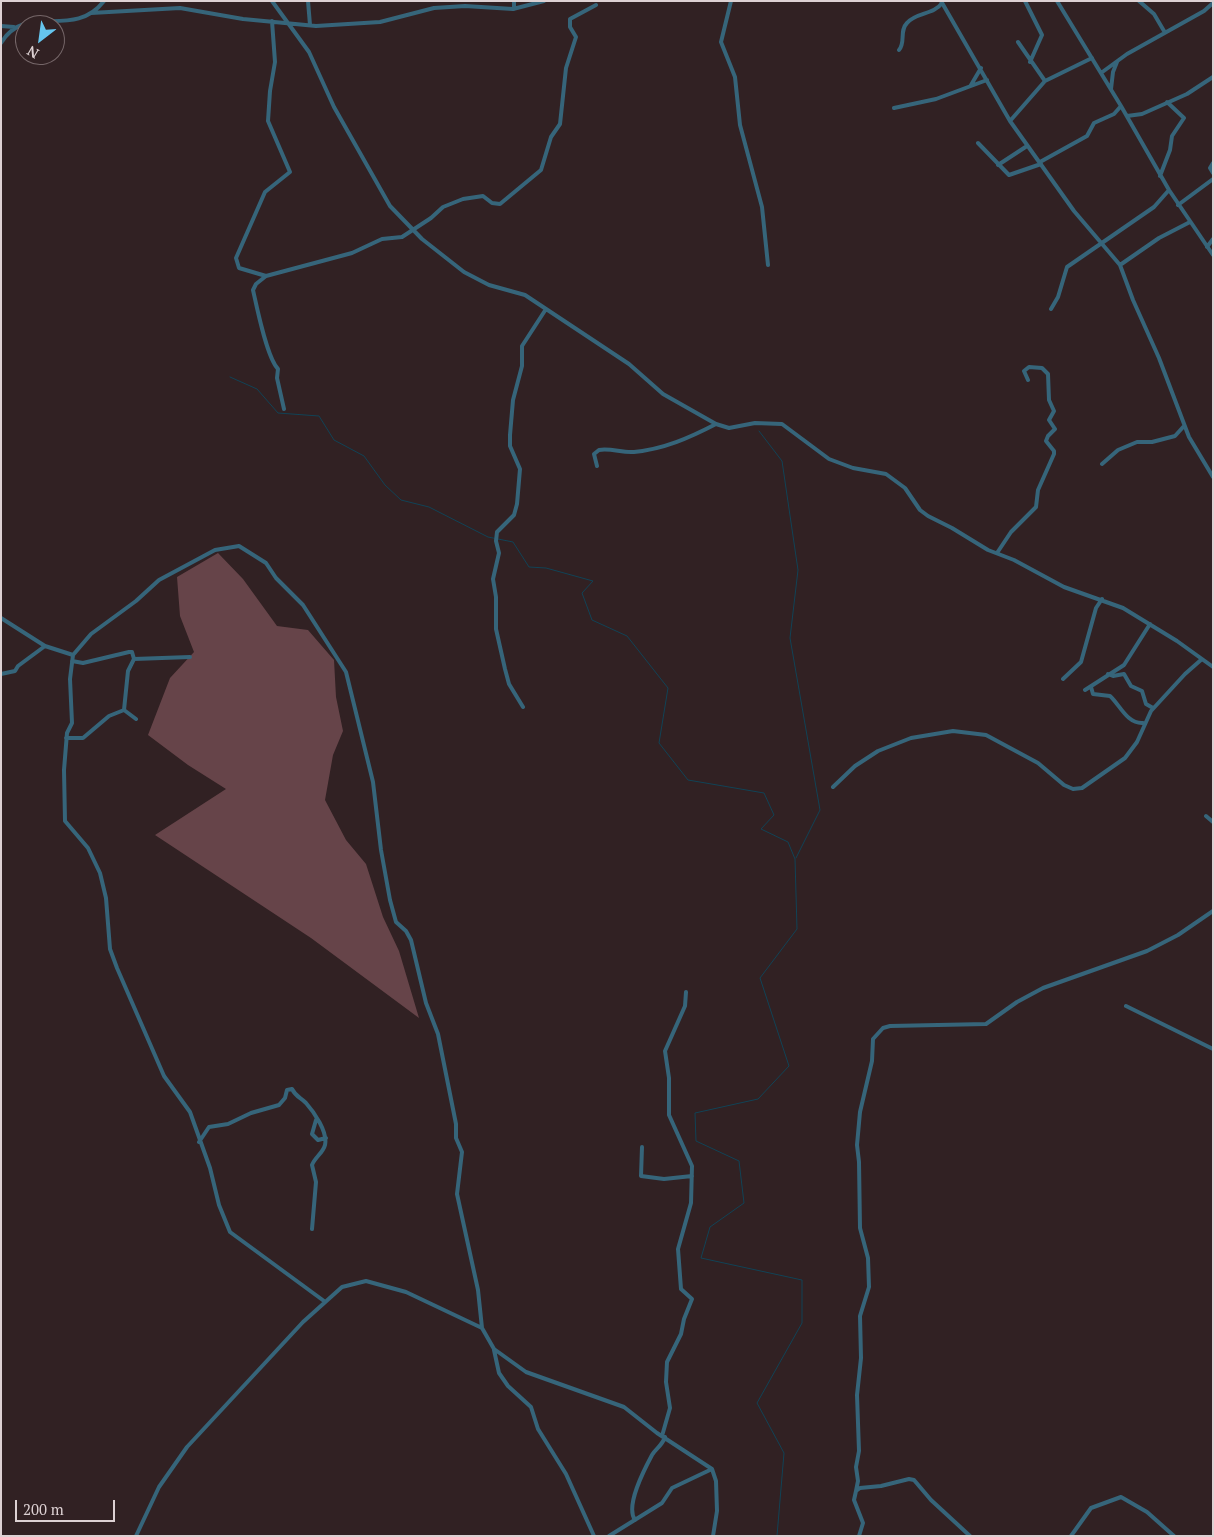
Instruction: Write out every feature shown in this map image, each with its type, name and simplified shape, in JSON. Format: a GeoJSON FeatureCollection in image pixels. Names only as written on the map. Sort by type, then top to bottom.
{"type":"FeatureCollection","features":[{"type":"Feature","properties":{"kind":"street"},"geometry":{"type":"LineString","coordinates":[[1,26],[14,27],[25,23],[75,21],[91,13],[104,1]]}},
{"type":"Feature","properties":{"kind":"street"},"geometry":{"type":"LineString","coordinates":[[272,1],[310,52],[334,108],[390,206],[413,230],[471,276],[489,285],[519,292],[633,366],[663,394],[716,424],[729,428],[755,423],[782,424],[829,459],[853,468],[881,472],[892,477],[906,488],[924,514],[1064,587],[1124,608],[1213,667]]}},
{"type":"Feature","properties":{"kind":"street"},"geometry":{"type":"LineString","coordinates":[[308,1],[310,25]]}},
{"type":"Feature","properties":{"kind":"street"},"geometry":{"type":"LineString","coordinates":[[514,1],[514,9]]}},
{"type":"Feature","properties":{"kind":"street"},"geometry":{"type":"LineString","coordinates":[[91,13],[180,8],[243,19],[310,25],[380,22],[440,7],[514,9],[544,1]]}},
{"type":"Feature","properties":{"kind":"street"},"geometry":{"type":"LineString","coordinates":[[731,1],[721,42],[735,77],[740,125],[762,207],[768,265]]}},
{"type":"Feature","properties":{"kind":"street"},"geometry":{"type":"LineString","coordinates":[[899,50],[903,46],[903,30],[906,23],[918,15],[948,1]]}},
{"type":"Feature","properties":{"kind":"street"},"geometry":{"type":"LineString","coordinates":[[1025,1],[1042,35],[1030,62]]}},
{"type":"Feature","properties":{"kind":"street"},"geometry":{"type":"LineString","coordinates":[[1056,1],[1101,73],[1160,176],[1213,255]]}},
{"type":"Feature","properties":{"kind":"street"},"geometry":{"type":"LineString","coordinates":[[1139,1],[1154,14],[1164,31]]}},
{"type":"Feature","properties":{"kind":"street"},"geometry":{"type":"LineString","coordinates":[[1101,73],[1164,31],[1204,11],[1213,3]]}},
{"type":"Feature","properties":{"kind":"street"},"geometry":{"type":"LineString","coordinates":[[284,409],[277,378],[278,369],[274,364],[263,333],[253,290],[256,284],[266,276],[306,267],[352,253],[370,243],[391,237],[402,237],[443,207],[463,200],[483,196],[492,203],[503,202],[539,174],[551,137],[561,121],[566,68],[576,37],[570,27],[570,20],[596,4]]}},
{"type":"Feature","properties":{"kind":"street"},"geometry":{"type":"LineString","coordinates":[[942,5],[981,68],[1010,121],[1074,211],[1120,265],[1132,300],[1159,358],[1194,449],[1213,476]]}},
{"type":"Feature","properties":{"kind":"street"},"geometry":{"type":"LineString","coordinates":[[266,276],[239,268],[236,258],[265,192],[290,172],[268,121],[270,91],[275,62],[272,21]]}},
{"type":"Feature","properties":{"kind":"street"},"geometry":{"type":"LineString","coordinates":[[1,43],[14,27]]}},
{"type":"Feature","properties":{"kind":"street"},"geometry":{"type":"LineString","coordinates":[[1018,42],[1030,62],[1045,81]]}},
{"type":"Feature","properties":{"kind":"street"},"geometry":{"type":"LineString","coordinates":[[1010,121],[1030,101],[1037,88],[1045,81],[1092,58]]}},
{"type":"Feature","properties":{"kind":"street"},"geometry":{"type":"LineString","coordinates":[[1110,89],[1117,62]]}},
{"type":"Feature","properties":{"kind":"street"},"geometry":{"type":"LineString","coordinates":[[971,85],[981,68]]}},
{"type":"Feature","properties":{"kind":"street"},"geometry":{"type":"LineString","coordinates":[[1126,116],[1142,114],[1191,93],[1213,78]]}},
{"type":"Feature","properties":{"kind":"street"},"geometry":{"type":"LineString","coordinates":[[894,108],[936,99],[987,80]]}},
{"type":"Feature","properties":{"kind":"street"},"geometry":{"type":"LineString","coordinates":[[1160,176],[1170,150],[1172,136],[1184,118],[1167,102]]}},
{"type":"Feature","properties":{"kind":"street"},"geometry":{"type":"LineString","coordinates":[[978,143],[1009,175],[1040,163],[1087,136],[1096,122],[1114,114],[1120,106]]}},
{"type":"Feature","properties":{"kind":"street"},"geometry":{"type":"LineString","coordinates":[[998,165],[1028,146]]}},
{"type":"Feature","properties":{"kind":"street"},"geometry":{"type":"LineString","coordinates":[[1213,163],[1210,168],[1213,173]]}},
{"type":"Feature","properties":{"kind":"street"},"geometry":{"type":"LineString","coordinates":[[1178,205],[1213,180]]}},
{"type":"Feature","properties":{"kind":"street"},"geometry":{"type":"LineString","coordinates":[[1051,309],[1058,297],[1067,268],[1160,203],[1169,190]]}},
{"type":"Feature","properties":{"kind":"street"},"geometry":{"type":"LineString","coordinates":[[1120,265],[1159,238],[1190,222]]}},
{"type":"Feature","properties":{"kind":"street"},"geometry":{"type":"LineString","coordinates":[[1207,247],[1213,239]]}},
{"type":"Feature","properties":{"kind":"street"},"geometry":{"type":"LineString","coordinates":[[523,707],[509,684],[505,669],[496,629],[496,597],[492,579],[499,553],[496,541],[497,532],[514,515],[517,504],[520,469],[510,446],[510,435],[513,400],[522,366],[522,346],[546,309]]}},
{"type":"Feature","properties":{"kind":"street"},"geometry":{"type":"LineString","coordinates":[[997,553],[1006,538],[1035,510],[1038,503],[1038,490],[1054,454],[1052,447],[1046,442],[1048,436],[1055,430],[1049,420],[1054,411],[1049,400],[1048,374],[1042,368],[1029,367],[1024,371],[1028,380]]}},
{"type":"Feature","properties":{"kind":"street"},"geometry":{"type":"LineString","coordinates":[[597,466],[594,454],[599,450],[632,452],[652,449],[677,443],[716,424]]}},
{"type":"Feature","properties":{"kind":"street"},"geometry":{"type":"LineString","coordinates":[[1102,464],[1118,450],[1137,442],[1152,442],[1175,436],[1184,426]]}},
{"type":"Feature","properties":{"kind":"street"},"geometry":{"type":"LineString","coordinates":[[324,1301],[230,1232],[218,1205],[210,1168],[199,1142],[190,1112],[173,1092],[164,1076],[110,949],[106,898],[100,873],[88,848],[65,821],[64,770],[66,738],[72,723],[73,655],[91,634],[136,601],[159,580],[215,550],[232,546],[239,546],[266,563],[274,575],[299,600],[338,659],[349,681],[372,776],[380,850],[390,900],[396,922],[406,931],[411,940],[428,1010],[438,1034],[456,1124],[456,1138],[462,1152],[456,1191],[478,1290],[482,1328],[494,1349],[499,1373],[508,1386],[531,1407],[538,1429],[566,1474],[594,1536]]}},
{"type":"Feature","properties":{"kind":"street"},"geometry":{"type":"LineString","coordinates":[[1063,679],[1080,662],[1096,608],[1102,599]]}},
{"type":"Feature","properties":{"kind":"street"},"geometry":{"type":"LineString","coordinates":[[1,618],[45,646],[73,655]]}},
{"type":"Feature","properties":{"kind":"street"},"geometry":{"type":"LineString","coordinates":[[1084,690],[1124,665],[1150,624]]}},
{"type":"Feature","properties":{"kind":"street"},"geometry":{"type":"LineString","coordinates":[[1,674],[15,671],[18,666],[45,646]]}},
{"type":"Feature","properties":{"kind":"street"},"geometry":{"type":"LineString","coordinates":[[72,661],[83,663],[132,652],[134,659],[128,671],[124,710]]}},
{"type":"Feature","properties":{"kind":"street"},"geometry":{"type":"LineString","coordinates":[[134,659],[190,657]]}},
{"type":"Feature","properties":{"kind":"street"},"geometry":{"type":"LineString","coordinates":[[833,787],[855,766],[878,751],[911,738],[953,731],[986,735],[1038,763],[1064,785],[1073,789],[1082,788],[1125,758],[1137,742],[1143,723],[1153,708],[1202,659]]}},
{"type":"Feature","properties":{"kind":"street"},"geometry":{"type":"LineString","coordinates":[[1108,674],[1113,676],[1124,674],[1131,686],[1142,691],[1146,704],[1153,708]]}},
{"type":"Feature","properties":{"kind":"street"},"geometry":{"type":"LineString","coordinates":[[1091,687],[1093,694],[1110,696],[1123,713],[1137,723],[1143,723]]}},
{"type":"Feature","properties":{"kind":"street"},"geometry":{"type":"LineString","coordinates":[[66,738],[83,738],[109,716],[124,710]]}},
{"type":"Feature","properties":{"kind":"street"},"geometry":{"type":"LineString","coordinates":[[124,710],[136,719]]}},
{"type":"Feature","properties":{"kind":"street"},"geometry":{"type":"LineString","coordinates":[[1206,816],[1213,822]]}},
{"type":"Feature","properties":{"kind":"street"},"geometry":{"type":"LineString","coordinates":[[859,1536],[863,1523],[854,1500],[858,1481],[856,1467],[859,1451],[856,1395],[861,1358],[860,1316],[868,1287],[868,1258],[860,1228],[857,1145],[860,1112],[871,1069],[873,1039],[883,1028],[890,1026],[986,1024],[1017,1002],[1043,988],[1147,951],[1178,935],[1213,911]]}},
{"type":"Feature","properties":{"kind":"street"},"geometry":{"type":"LineString","coordinates":[[636,1520],[631,1509],[640,1481],[652,1454],[662,1446],[670,1408],[666,1382],[667,1362],[681,1334],[684,1319],[692,1299],[681,1289],[678,1258],[680,1235],[691,1204],[692,1176],[690,1160],[669,1115],[669,1078],[665,1051],[685,1006],[686,992]]}},
{"type":"Feature","properties":{"kind":"street"},"geometry":{"type":"LineString","coordinates":[[1126,1006],[1213,1050]]}},
{"type":"Feature","properties":{"kind":"street"},"geometry":{"type":"LineString","coordinates":[[199,1142],[209,1127],[228,1124],[251,1113],[279,1105],[286,1098],[288,1088],[304,1100],[326,1138],[324,1147],[312,1165],[316,1182],[312,1229]]}},
{"type":"Feature","properties":{"kind":"street"},"geometry":{"type":"LineString","coordinates":[[316,1120],[312,1134],[318,1140],[326,1138]]}},
{"type":"Feature","properties":{"kind":"street"},"geometry":{"type":"LineString","coordinates":[[642,1147],[641,1176],[664,1178],[692,1176]]}},
{"type":"Feature","properties":{"kind":"street"},"geometry":{"type":"LineString","coordinates":[[136,1536],[159,1487],[176,1460],[324,1301],[342,1287],[366,1281],[406,1292],[482,1328]]}},
{"type":"Feature","properties":{"kind":"street"},"geometry":{"type":"LineString","coordinates":[[494,1349],[526,1372],[624,1407],[712,1469],[716,1482],[717,1511],[714,1536]]}},
{"type":"Feature","properties":{"kind":"street"},"geometry":{"type":"LineString","coordinates":[[609,1536],[662,1503],[672,1488],[712,1469]]}},
{"type":"Feature","properties":{"kind":"street"},"geometry":{"type":"LineString","coordinates":[[856,1490],[909,1479],[914,1480],[931,1500],[970,1536]]}},
{"type":"Feature","properties":{"kind":"street"},"geometry":{"type":"LineString","coordinates":[[1071,1536],[1091,1508],[1121,1497],[1148,1512],[1174,1536]]}},
{"type":"Feature","properties":{"kind":"shaded area"},"geometry":{"type":"Polygon","coordinates":[[[218,553],[243,579],[277,626],[308,630],[334,660],[336,697],[343,731],[333,755],[325,800],[346,840],[366,864],[383,917],[399,951],[419,1018],[311,938],[155,835],[226,789],[188,765],[148,735],[170,678],[194,652],[180,616],[177,577],[218,553]]]}},
{"type":"Feature","properties":{"kind":"waterway"},"geometry":{"type":"LineString","coordinates":[[230,377],[257,389],[278,413],[319,416],[334,440],[364,456],[385,485],[401,500],[429,507],[488,537],[513,542],[529,567],[546,568],[593,581],[582,593],[592,620],[627,636],[668,688],[659,743],[688,780],[764,793],[774,815],[761,829],[788,842],[795,859],[797,929],[760,978],[789,1066],[758,1099],[695,1113],[696,1141],[739,1161],[744,1203],[710,1227],[701,1258],[802,1280],[802,1323],[757,1403],[784,1453],[777,1536]]}},
{"type":"Feature","properties":{"kind":"waterway"},"geometry":{"type":"LineString","coordinates":[[759,431],[782,461],[798,570],[790,638],[820,810],[796,858]]}}]}
